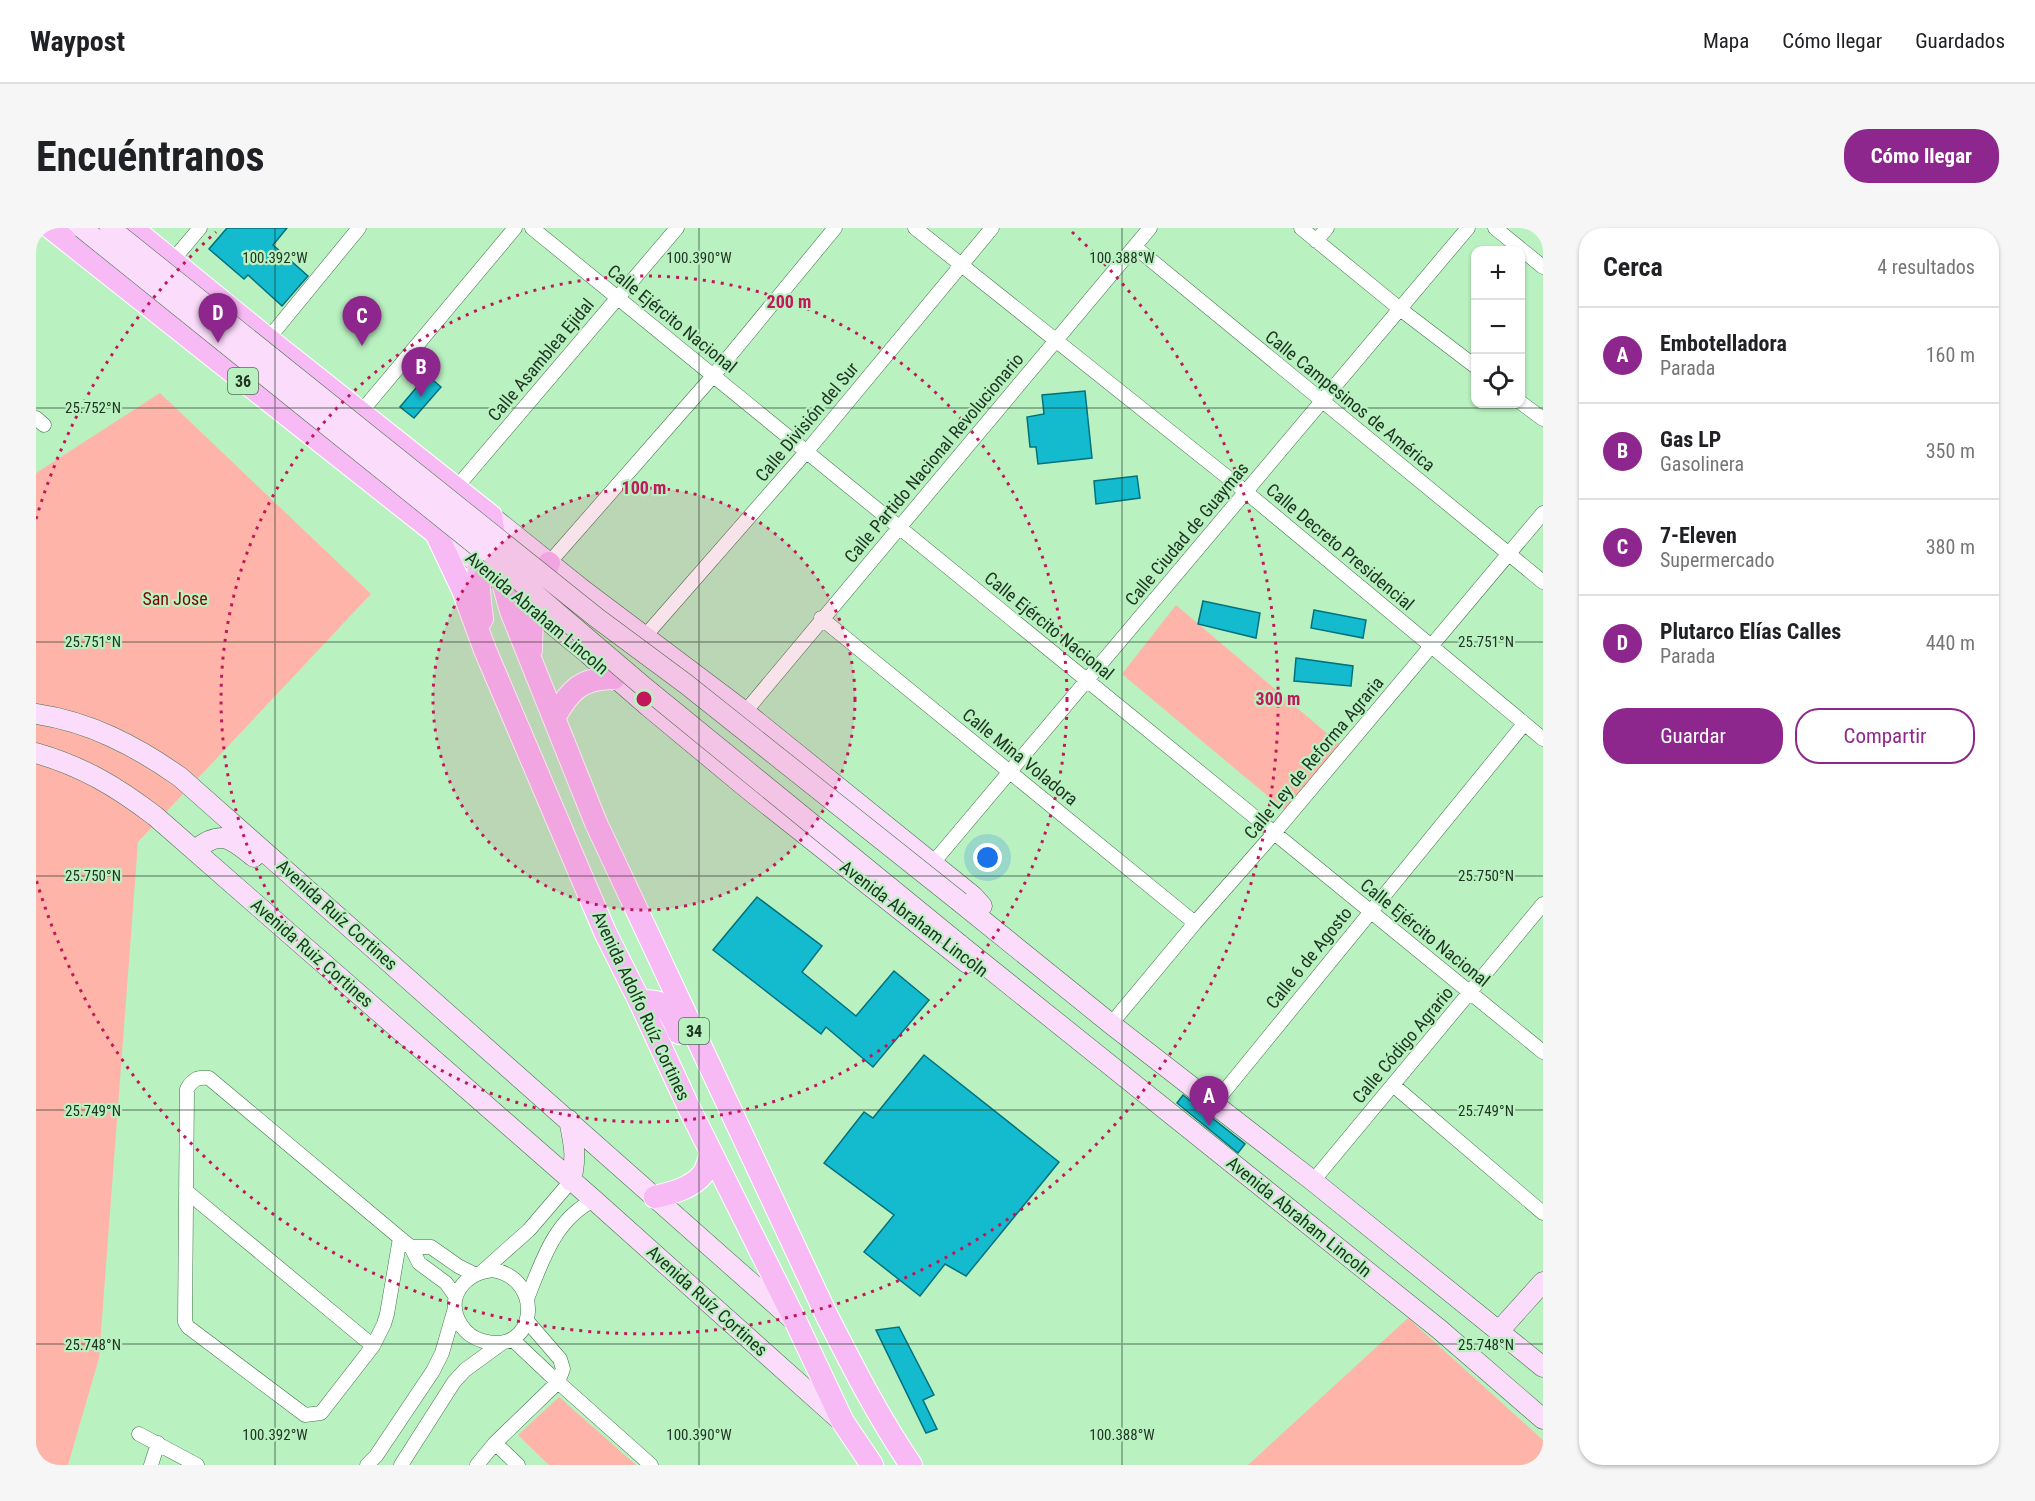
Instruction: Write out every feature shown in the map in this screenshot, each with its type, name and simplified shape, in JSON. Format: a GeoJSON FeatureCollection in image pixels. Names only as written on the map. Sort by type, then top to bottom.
{"type":"FeatureCollection","features":[{"type":"Feature","properties":{"kind":"main road","name":"Avenida Abraham Lincoln"},"geometry":{"type":"LineString","coordinates":[[51,228],[436,533],[479,564],[587,652],[614,678],[749,790],[945,947],[972,967],[1024,996]]}},
{"type":"Feature","properties":{"kind":"main road","name":"Avenida Abraham Lincoln"},"geometry":{"type":"LineString","coordinates":[[81,228],[507,570],[643,686],[959,944],[1440,1329],[1543,1419]]}},
{"type":"Feature","properties":{"kind":"main road","name":"36"},"geometry":{"type":"LineString","coordinates":[[110,228],[597,618],[686,684],[1111,1024],[1313,1181],[1543,1367]]}},
{"type":"Feature","properties":{"kind":"main road","name":"36"},"geometry":{"type":"LineString","coordinates":[[132,228],[456,488],[498,525],[745,712],[973,896],[1012,943]]}},
{"type":"Feature","properties":{"kind":"main road"},"geometry":{"type":"LineString","coordinates":[[485,650],[479,564],[487,539],[498,525]]}},
{"type":"Feature","properties":{"kind":"main road","name":"34"},"geometry":{"type":"LineString","coordinates":[[498,525],[502,584]]}},
{"type":"Feature","properties":{"kind":"main road","name":"Avenida Adolfo Ruíz Cortines"},"geometry":{"type":"LineString","coordinates":[[436,533],[463,590],[485,650],[605,932],[843,1422],[872,1465]]}},
{"type":"Feature","properties":{"kind":"main road"},"geometry":{"type":"LineString","coordinates":[[531,660],[532,609],[540,581],[549,563]]}},
{"type":"Feature","properties":{"kind":"main road","name":"Avenida Adolfo Ruíz Cortines"},"geometry":{"type":"LineString","coordinates":[[502,584],[596,823],[827,1316],[882,1419],[911,1465]]}},
{"type":"Feature","properties":{"kind":"main road"},"geometry":{"type":"LineString","coordinates":[[587,652],[586,631],[590,620],[598,614],[615,613]]}},
{"type":"Feature","properties":{"kind":"main road"},"geometry":{"type":"LineString","coordinates":[[554,718],[569,694],[578,686],[590,680],[614,678]]}},
{"type":"Feature","properties":{"kind":"main road","name":"Avenida Ruíz Cortines"},"geometry":{"type":"LineString","coordinates":[[36,714],[84,724],[148,754],[180,777],[796,1322]]}},
{"type":"Feature","properties":{"kind":"main road","name":"Avenida Ruiz Cortines"},"geometry":{"type":"LineString","coordinates":[[36,753],[62,760],[98,776],[147,809],[571,1181]]}},
{"type":"Feature","properties":{"kind":"main road"},"geometry":{"type":"LineString","coordinates":[[195,850],[208,839],[224,838],[236,843],[351,941],[382,955]]}},
{"type":"Feature","properties":{"kind":"main road"},"geometry":{"type":"LineString","coordinates":[[640,1002],[663,1003],[700,1075],[734,1115]]}},
{"type":"Feature","properties":{"kind":"main road"},"geometry":{"type":"LineString","coordinates":[[569,1120],[575,1151],[571,1181]]}},
{"type":"Feature","properties":{"kind":"main road"},"geometry":{"type":"LineString","coordinates":[[656,1197],[694,1182],[704,1173],[711,1152]]}},
{"type":"Feature","properties":{"kind":"main road","name":"Avenida Ruíz Cortines"},"geometry":{"type":"LineString","coordinates":[[571,1181],[843,1422]]}},
{"type":"Feature","properties":{"kind":"main road"},"geometry":{"type":"LineString","coordinates":[[1499,1331],[1543,1282]]}},
{"type":"Feature","properties":{"kind":"main road"},"geometry":{"type":"LineString","coordinates":[[796,1322],[846,1352]]}},
{"type":"Feature","properties":{"kind":"street"},"geometry":{"type":"LineString","coordinates":[[172,261],[200,228]]}},
{"type":"Feature","properties":{"kind":"street"},"geometry":{"type":"LineString","coordinates":[[268,339],[360,228]]}},
{"type":"Feature","properties":{"kind":"street"},"geometry":{"type":"LineString","coordinates":[[361,412],[515,228]]}},
{"type":"Feature","properties":{"kind":"street","name":"Calle Ejército Nacional"},"geometry":{"type":"LineString","coordinates":[[532,228],[1543,1052]]}},
{"type":"Feature","properties":{"kind":"street","name":"Calle Asamblea Ejidal"},"geometry":{"type":"LineString","coordinates":[[456,488],[677,228]]}},
{"type":"Feature","properties":{"kind":"street"},"geometry":{"type":"LineString","coordinates":[[549,563],[713,376],[835,228]]}},
{"type":"Feature","properties":{"kind":"street","name":"Calle Decreto Presidencial"},"geometry":{"type":"LineString","coordinates":[[915,228],[1246,492],[1543,739]]}},
{"type":"Feature","properties":{"kind":"street","name":"Calle División del Sur"},"geometry":{"type":"LineString","coordinates":[[646,635],[807,451],[992,228]]}},
{"type":"Feature","properties":{"kind":"street","name":"Calle Partido Nacional Revolucionario"},"geometry":{"type":"LineString","coordinates":[[745,712],[821,618],[900,528],[1150,228]]}},
{"type":"Feature","properties":{"kind":"street"},"geometry":{"type":"LineString","coordinates":[[1300,228],[1471,363]]}},
{"type":"Feature","properties":{"kind":"street"},"geometry":{"type":"LineString","coordinates":[[1316,241],[1327,228]]}},
{"type":"Feature","properties":{"kind":"street","name":"Calle Ciudad de Guaymas"},"geometry":{"type":"LineString","coordinates":[[932,864],[1468,228]]}},
{"type":"Feature","properties":{"kind":"street"},"geometry":{"type":"LineString","coordinates":[[1496,228],[1543,267]]}},
{"type":"Feature","properties":{"kind":"street","name":"Calle Campesinos de América"},"geometry":{"type":"LineString","coordinates":[[1135,247],[1322,403],[1543,582]]}},
{"type":"Feature","properties":{"kind":"street"},"geometry":{"type":"LineString","coordinates":[[1525,405],[1543,419]]}},
{"type":"Feature","properties":{"kind":"street","name":"Calle Ley de Reforma Agraria"},"geometry":{"type":"LineString","coordinates":[[1111,1024],[1543,513]]}},
{"type":"Feature","properties":{"kind":"street","name":"Calle Mina Voladora"},"geometry":{"type":"LineString","coordinates":[[821,618],[1195,923]]}},
{"type":"Feature","properties":{"kind":"street","name":"Calle 6 de Agosto"},"geometry":{"type":"LineString","coordinates":[[1214,1104],[1524,724]]}},
{"type":"Feature","properties":{"kind":"street","name":"Calle Código Agrario"},"geometry":{"type":"LineString","coordinates":[[1313,1181],[1543,904]]}},
{"type":"Feature","properties":{"kind":"street"},"geometry":{"type":"LineString","coordinates":[[405,1243],[387,1314],[373,1346],[321,1413],[305,1415],[188,1327],[185,1322],[187,1089],[192,1081],[199,1077],[209,1077],[405,1243],[419,1263],[446,1283],[456,1302],[457,1317],[462,1327],[470,1335],[490,1343],[508,1341],[651,1465]]}},
{"type":"Feature","properties":{"kind":"street"},"geometry":{"type":"LineString","coordinates":[[1393,1085],[1543,1213]]}},
{"type":"Feature","properties":{"kind":"street"},"geometry":{"type":"LineString","coordinates":[[570,1215],[571,1181]]}},
{"type":"Feature","properties":{"kind":"street"},"geometry":{"type":"LineString","coordinates":[[367,1465],[433,1371],[442,1353],[460,1288],[466,1280],[529,1230],[571,1181]]}},
{"type":"Feature","properties":{"kind":"street"},"geometry":{"type":"LineString","coordinates":[[186,1191],[373,1346]]}},
{"type":"Feature","properties":{"kind":"street"},"geometry":{"type":"LineString","coordinates":[[527,1299],[548,1247],[570,1215],[581,1206],[594,1200]]}},
{"type":"Feature","properties":{"kind":"street"},"geometry":{"type":"LineString","coordinates":[[401,1465],[454,1382],[465,1370],[524,1328],[529,1310],[527,1299],[518,1282],[511,1275],[492,1270],[478,1272],[458,1266],[431,1247],[405,1243]]}},
{"type":"Feature","properties":{"kind":"street"},"geometry":{"type":"LineString","coordinates":[[477,1465],[495,1443],[558,1382],[563,1369],[560,1359],[527,1321]]}},
{"type":"Feature","properties":{"kind":"street"},"geometry":{"type":"LineString","coordinates":[[139,1434],[197,1465]]}},
{"type":"Feature","properties":{"kind":"street"},"geometry":{"type":"LineString","coordinates":[[151,1465],[159,1443]]}},
{"type":"Feature","properties":{"kind":"street"},"geometry":{"type":"LineString","coordinates":[[495,1443],[518,1465]]}},
{"type":"Feature","properties":{"kind":"green space","name":"San Jose"},"geometry":{"type":"Polygon","coordinates":[[[160,393],[371,594],[138,842],[99,1358],[68,1465],[36,1465],[36,473],[160,393]]]}},
{"type":"Feature","properties":{"kind":"green space"},"geometry":{"type":"Polygon","coordinates":[[[1176,605],[1342,746],[1288,813],[1122,674],[1176,605]]]}},
{"type":"Feature","properties":{"kind":"green space"},"geometry":{"type":"Polygon","coordinates":[[[1408,1318],[1543,1440],[1543,1465],[1248,1465],[1408,1318]]]}},
{"type":"Feature","properties":{"kind":"green space"},"geometry":{"type":"Polygon","coordinates":[[[559,1397],[636,1465],[549,1465],[518,1435],[559,1397]]]}},
{"type":"Feature","properties":{"kind":"building"},"geometry":{"type":"Polygon","coordinates":[[[227,228],[287,228],[273,245],[308,276],[282,306],[248,275],[244,279],[209,249],[227,228]]]}},
{"type":"Feature","properties":{"kind":"building"},"geometry":{"type":"Polygon","coordinates":[[[427,375],[441,387],[414,418],[400,407],[427,375]]]}},
{"type":"Feature","properties":{"kind":"building"},"geometry":{"type":"Polygon","coordinates":[[[1085,391],[1092,458],[1038,464],[1036,447],[1030,447],[1027,417],[1044,414],[1042,395],[1085,391]]]}},
{"type":"Feature","properties":{"kind":"building"},"geometry":{"type":"Polygon","coordinates":[[[1137,476],[1140,498],[1096,504],[1094,481],[1137,476]]]}},
{"type":"Feature","properties":{"kind":"building"},"geometry":{"type":"Polygon","coordinates":[[[1203,601],[1260,613],[1256,638],[1198,624],[1203,601]]]}},
{"type":"Feature","properties":{"kind":"building"},"geometry":{"type":"Polygon","coordinates":[[[1314,610],[1366,620],[1363,638],[1311,628],[1314,610]]]}},
{"type":"Feature","properties":{"kind":"building"},"geometry":{"type":"Polygon","coordinates":[[[1296,658],[1353,666],[1351,686],[1294,681],[1296,658]]]}},
{"type":"Feature","properties":{"kind":"building"},"geometry":{"type":"Polygon","coordinates":[[[757,897],[822,946],[802,972],[856,1016],[894,971],[929,1000],[873,1067],[826,1027],[821,1034],[713,950],[757,897]]]}},
{"type":"Feature","properties":{"kind":"building"},"geometry":{"type":"Polygon","coordinates":[[[924,1055],[1059,1162],[966,1276],[945,1264],[920,1296],[864,1252],[894,1215],[824,1163],[864,1112],[873,1118],[924,1055]]]}},
{"type":"Feature","properties":{"kind":"building"},"geometry":{"type":"Polygon","coordinates":[[[1183,1095],[1245,1144],[1238,1153],[1177,1103],[1183,1095]]]}},
{"type":"Feature","properties":{"kind":"building"},"geometry":{"type":"Polygon","coordinates":[[[899,1327],[934,1395],[923,1400],[937,1429],[926,1433],[876,1330],[899,1327]]]}},
{"type":"Feature","properties":{"kind":"place","name":"Plutarco Elías Calles"},"geometry":{"type":"Point","coordinates":[218,343]}},
{"type":"Feature","properties":{"kind":"place","name":"7-Eleven"},"geometry":{"type":"Point","coordinates":[362,346]}},
{"type":"Feature","properties":{"kind":"place","name":"Gas LP"},"geometry":{"type":"Point","coordinates":[421,397]}},
{"type":"Feature","properties":{"kind":"place","name":"Embotelladora"},"geometry":{"type":"Point","coordinates":[1209,1126]}}]}
